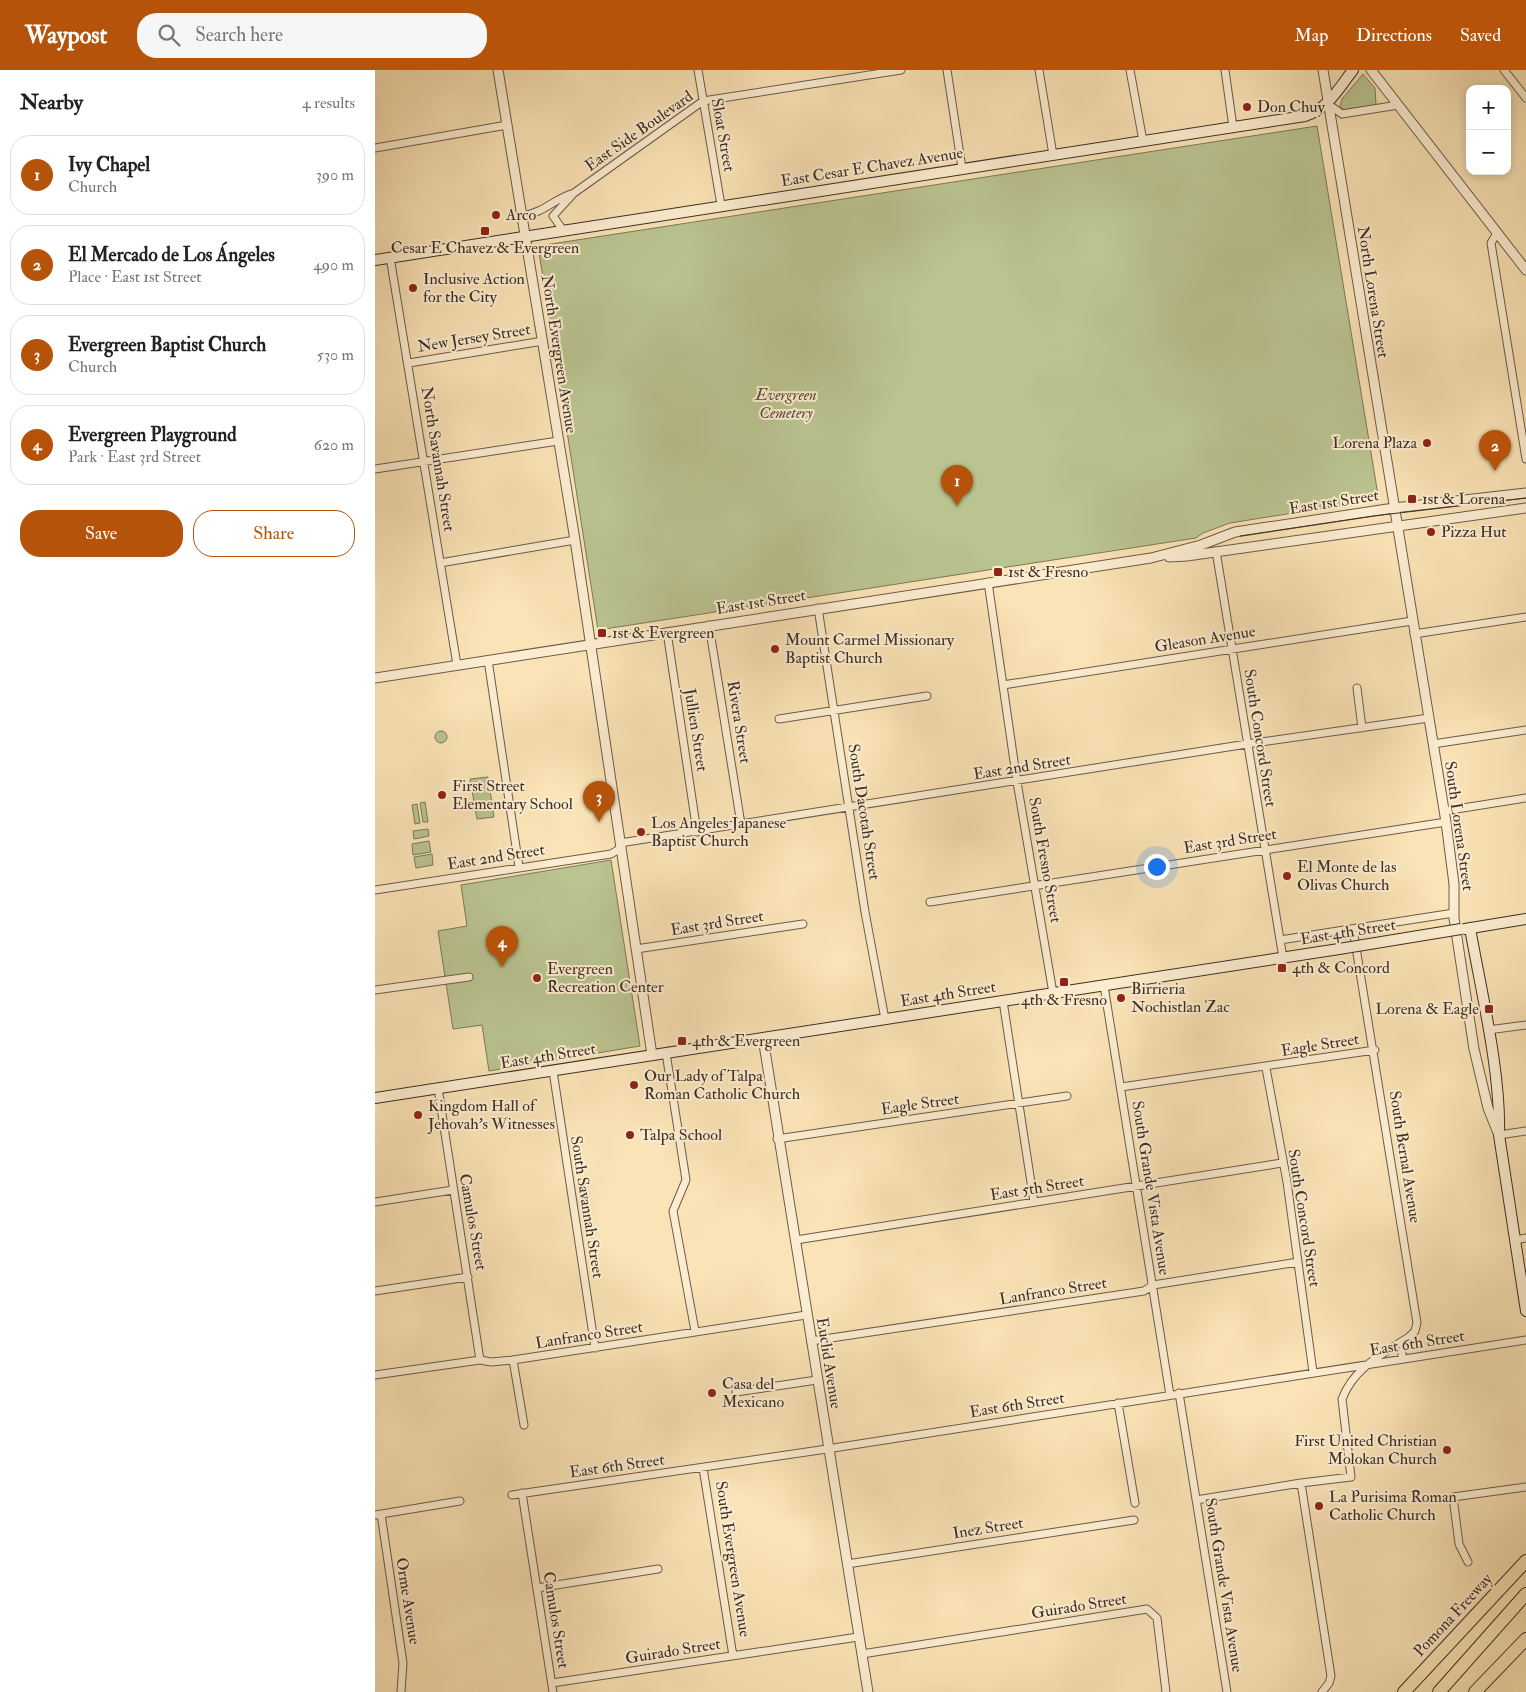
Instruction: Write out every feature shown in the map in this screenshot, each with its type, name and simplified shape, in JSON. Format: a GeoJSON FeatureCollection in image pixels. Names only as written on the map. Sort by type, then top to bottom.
{"type":"FeatureCollection","features":[{"type":"Feature","properties":{"kind":"highway","name":"Pomona Freeway"},"geometry":{"type":"LineString","coordinates":[[1404,1692],[1522,1565],[1526,1552]]}},
{"type":"Feature","properties":{"kind":"highway"},"geometry":{"type":"LineString","coordinates":[[1439,1692],[1526,1594]]}},
{"type":"Feature","properties":{"kind":"highway"},"geometry":{"type":"LineString","coordinates":[[1475,1692],[1526,1639]]}},
{"type":"Feature","properties":{"kind":"main road","name":"East Cesar E Chavez Avenue"},"geometry":{"type":"LineString","coordinates":[[375,260],[525,235],[1305,116],[1320,110],[1327,104],[1353,70]]}},
{"type":"Feature","properties":{"kind":"main road","name":"East 4th Street"},"geometry":{"type":"LineString","coordinates":[[375,1096],[553,1071],[1526,919]]}},
{"type":"Feature","properties":{"kind":"main road","name":"South Lorena Street"},"geometry":{"type":"LineString","coordinates":[[1466,928],[1488,1030],[1499,1120],[1499,1135],[1526,1311]]}},
{"type":"Feature","properties":{"kind":"street","name":"North Evergreen Avenue"},"geometry":{"type":"LineString","coordinates":[[498,70],[575,540],[589,644]]}},
{"type":"Feature","properties":{"kind":"street","name":"Sloat Street"},"geometry":{"type":"LineString","coordinates":[[698,70],[721,205]]}},
{"type":"Feature","properties":{"kind":"street","name":"East Side Boulevard"},"geometry":{"type":"LineString","coordinates":[[563,230],[553,216],[574,193],[703,101],[901,70]]}},
{"type":"Feature","properties":{"kind":"street"},"geometry":{"type":"LineString","coordinates":[[947,70],[962,168]]}},
{"type":"Feature","properties":{"kind":"street"},"geometry":{"type":"LineString","coordinates":[[1039,70],[1053,154]]}},
{"type":"Feature","properties":{"kind":"street"},"geometry":{"type":"LineString","coordinates":[[1130,70],[1143,141]]}},
{"type":"Feature","properties":{"kind":"street"},"geometry":{"type":"LineString","coordinates":[[1225,70],[1233,127]]}},
{"type":"Feature","properties":{"kind":"street","name":"North Lorena Street"},"geometry":{"type":"LineString","coordinates":[[1323,70],[1396,522]]}},
{"type":"Feature","properties":{"kind":"street"},"geometry":{"type":"LineString","coordinates":[[1371,70],[1526,270]]}},
{"type":"Feature","properties":{"kind":"street"},"geometry":{"type":"LineString","coordinates":[[1504,70],[1526,98]]}},
{"type":"Feature","properties":{"kind":"street"},"geometry":{"type":"LineString","coordinates":[[1327,104],[1342,114],[1398,105]]}},
{"type":"Feature","properties":{"kind":"street"},"geometry":{"type":"LineString","coordinates":[[375,148],[507,125]]}},
{"type":"Feature","properties":{"kind":"street","name":"East Side Boulevard"},"geometry":{"type":"LineString","coordinates":[[522,216],[539,213],[566,195],[574,193]]}},
{"type":"Feature","properties":{"kind":"street"},"geometry":{"type":"LineString","coordinates":[[1497,232],[1491,243],[1526,459]]}},
{"type":"Feature","properties":{"kind":"street","name":"North Savannah Street"},"geometry":{"type":"LineString","coordinates":[[390,257],[409,362],[423,461],[457,665]]}},
{"type":"Feature","properties":{"kind":"street","name":"New Jersey Street"},"geometry":{"type":"LineString","coordinates":[[409,362],[543,341]]}},
{"type":"Feature","properties":{"kind":"street"},"geometry":{"type":"LineString","coordinates":[[375,469],[558,441]]}},
{"type":"Feature","properties":{"kind":"street","name":"East 1st Street"},"geometry":{"type":"LineString","coordinates":[[1151,558],[1201,545],[1235,532],[1394,508],[1526,493]]}},
{"type":"Feature","properties":{"kind":"street","name":"East 1st Street"},"geometry":{"type":"LineString","coordinates":[[375,678],[988,582],[1151,558],[1216,552],[1396,522],[1526,508]]}},
{"type":"Feature","properties":{"kind":"street","name":"South Lorena Street"},"geometry":{"type":"LineString","coordinates":[[1396,522],[1444,811],[1454,884],[1454,913],[1474,1049],[1488,1108],[1499,1135]]}},
{"type":"Feature","properties":{"kind":"street"},"geometry":{"type":"LineString","coordinates":[[441,563],[575,540]]}},
{"type":"Feature","properties":{"kind":"street","name":"South Concord Street"},"geometry":{"type":"LineString","coordinates":[[1216,552],[1283,958]]}},
{"type":"Feature","properties":{"kind":"street","name":"South Fresno Street"},"geometry":{"type":"LineString","coordinates":[[988,582],[1017,782],[1053,993]]}},
{"type":"Feature","properties":{"kind":"street","name":"South Dacotah Street"},"geometry":{"type":"LineString","coordinates":[[818,608],[851,808],[865,912],[885,1019]]}},
{"type":"Feature","properties":{"kind":"street"},"geometry":{"type":"LineString","coordinates":[[1415,634],[1526,617]]}},
{"type":"Feature","properties":{"kind":"street","name":"Gleason Avenue"},"geometry":{"type":"LineString","coordinates":[[1003,685],[1412,621]]}},
{"type":"Feature","properties":{"kind":"street","name":"Rivera Street"},"geometry":{"type":"LineString","coordinates":[[709,625],[741,824]]}},
{"type":"Feature","properties":{"kind":"street","name":"Jullien Street"},"geometry":{"type":"LineString","coordinates":[[667,632],[697,832]]}},
{"type":"Feature","properties":{"kind":"street"},"geometry":{"type":"LineString","coordinates":[[589,644],[652,1055]]}},
{"type":"Feature","properties":{"kind":"street"},"geometry":{"type":"LineString","coordinates":[[488,660],[519,867]]}},
{"type":"Feature","properties":{"kind":"street"},"geometry":{"type":"LineString","coordinates":[[1357,688],[1362,728]]}},
{"type":"Feature","properties":{"kind":"street"},"geometry":{"type":"LineString","coordinates":[[779,719],[927,696]]}},
{"type":"Feature","properties":{"kind":"street","name":"East 2nd Street"},"geometry":{"type":"LineString","coordinates":[[375,890],[611,854],[620,846],[741,824],[1017,782],[1247,744],[1429,718]]}},
{"type":"Feature","properties":{"kind":"street"},"geometry":{"type":"LineString","coordinates":[[1433,744],[1526,730]]}},
{"type":"Feature","properties":{"kind":"street"},"geometry":{"type":"LineString","coordinates":[[1444,811],[1526,798]]}},
{"type":"Feature","properties":{"kind":"street","name":"East 3rd Street"},"geometry":{"type":"LineString","coordinates":[[930,902],[1445,822]]}},
{"type":"Feature","properties":{"kind":"street","name":"East 4th Street"},"geometry":{"type":"LineString","coordinates":[[1280,940],[1454,913]]}},
{"type":"Feature","properties":{"kind":"street","name":"East 3rd Street"},"geometry":{"type":"LineString","coordinates":[[636,949],[803,924]]}},
{"type":"Feature","properties":{"kind":"street","name":"South Bernal Avenue"},"geometry":{"type":"LineString","coordinates":[[1353,929],[1375,1050],[1417,1323],[1415,1331],[1409,1336],[1402,1351],[1402,1359]]}},
{"type":"Feature","properties":{"kind":"street"},"geometry":{"type":"LineString","coordinates":[[375,990],[469,977]]}},
{"type":"Feature","properties":{"kind":"street","name":"South Grande Vista Avenue"},"geometry":{"type":"LineString","coordinates":[[1104,986],[1138,1186],[1170,1395]]}},
{"type":"Feature","properties":{"kind":"street"},"geometry":{"type":"LineString","coordinates":[[1003,1001],[1017,1104],[1034,1202]]}},
{"type":"Feature","properties":{"kind":"street"},"geometry":{"type":"LineString","coordinates":[[1488,1030],[1526,1025]]}},
{"type":"Feature","properties":{"kind":"street","name":"Euclid Avenue"},"geometry":{"type":"LineString","coordinates":[[763,1038],[777,1139],[868,1692]]}},
{"type":"Feature","properties":{"kind":"street","name":"Eagle Street"},"geometry":{"type":"LineString","coordinates":[[1121,1087],[1258,1066],[1266,1068],[1375,1050]]}},
{"type":"Feature","properties":{"kind":"street"},"geometry":{"type":"LineString","coordinates":[[666,1053],[686,1180],[673,1211],[695,1331]]}},
{"type":"Feature","properties":{"kind":"street","name":"South Concord Street"},"geometry":{"type":"LineString","coordinates":[[1266,1068],[1298,1262],[1313,1372]]}},
{"type":"Feature","properties":{"kind":"street","name":"South Savannah Street"},"geometry":{"type":"LineString","coordinates":[[553,1071],[595,1348]]}},
{"type":"Feature","properties":{"kind":"street","name":"Camulos Street"},"geometry":{"type":"LineString","coordinates":[[439,1088],[480,1360]]}},
{"type":"Feature","properties":{"kind":"street","name":"Eagle Street"},"geometry":{"type":"LineString","coordinates":[[777,1139],[1067,1096]]}},
{"type":"Feature","properties":{"kind":"street"},"geometry":{"type":"LineString","coordinates":[[1499,1135],[1526,1131]]}},
{"type":"Feature","properties":{"kind":"street","name":"East 5th Street"},"geometry":{"type":"LineString","coordinates":[[795,1240],[1282,1163]]}},
{"type":"Feature","properties":{"kind":"street"},"geometry":{"type":"LineString","coordinates":[[375,1202],[453,1190]]}},
{"type":"Feature","properties":{"kind":"street"},"geometry":{"type":"LineString","coordinates":[[1515,1240],[1526,1238]]}},
{"type":"Feature","properties":{"kind":"street","name":"Lanfranco Street"},"geometry":{"type":"LineString","coordinates":[[811,1341],[1144,1291],[1153,1285],[1298,1262]]}},
{"type":"Feature","properties":{"kind":"street"},"geometry":{"type":"LineString","coordinates":[[375,1291],[468,1277]]}},
{"type":"Feature","properties":{"kind":"street","name":"Lanfranco Street"},"geometry":{"type":"LineString","coordinates":[[375,1375],[480,1360],[491,1362],[513,1360],[806,1315]]}},
{"type":"Feature","properties":{"kind":"street"},"geometry":{"type":"LineString","coordinates":[[1196,1500],[1351,1477],[1342,1399],[1357,1373],[1365,1365],[1409,1336]]}},
{"type":"Feature","properties":{"kind":"street","name":"East 6th Street"},"geometry":{"type":"LineString","coordinates":[[512,1495],[703,1468],[1526,1340]]}},
{"type":"Feature","properties":{"kind":"street"},"geometry":{"type":"LineString","coordinates":[[513,1360],[524,1425]]}},
{"type":"Feature","properties":{"kind":"street"},"geometry":{"type":"LineString","coordinates":[[737,1392],[817,1380]]}},
{"type":"Feature","properties":{"kind":"street","name":"South Grande Vista Avenue"},"geometry":{"type":"LineString","coordinates":[[1179,1393],[1227,1692]]}},
{"type":"Feature","properties":{"kind":"street"},"geometry":{"type":"LineString","coordinates":[[1119,1402],[1135,1503]]}},
{"type":"Feature","properties":{"kind":"street","name":"South Evergreen Avenue"},"geometry":{"type":"LineString","coordinates":[[703,1468],[733,1656]]}},
{"type":"Feature","properties":{"kind":"street"},"geometry":{"type":"LineString","coordinates":[[1301,1483],[1331,1676],[1329,1683],[1322,1692]]}},
{"type":"Feature","properties":{"kind":"street"},"geometry":{"type":"LineString","coordinates":[[1468,1562],[1459,1544],[1453,1497],[1526,1487]]}},
{"type":"Feature","properties":{"kind":"street","name":"Camulos Street"},"geometry":{"type":"LineString","coordinates":[[522,1493],[553,1688]]}},
{"type":"Feature","properties":{"kind":"street"},"geometry":{"type":"LineString","coordinates":[[378,1514],[460,1501]]}},
{"type":"Feature","properties":{"kind":"street","name":"Orme Avenue"},"geometry":{"type":"LineString","coordinates":[[378,1514],[403,1663],[401,1692]]}},
{"type":"Feature","properties":{"kind":"street","name":"Inez Street"},"geometry":{"type":"LineString","coordinates":[[847,1564],[1134,1520]]}},
{"type":"Feature","properties":{"kind":"street"},"geometry":{"type":"LineString","coordinates":[[537,1588],[658,1569]]}},
{"type":"Feature","properties":{"kind":"street","name":"Guirado Street"},"geometry":{"type":"LineString","coordinates":[[861,1654],[1147,1610],[1153,1612],[1157,1618],[1166,1692]]}},
{"type":"Feature","properties":{"kind":"street","name":"Guirado Street"},"geometry":{"type":"LineString","coordinates":[[545,1692],[553,1688],[733,1656],[858,1637]]}},
{"type":"Feature","properties":{"kind":"green space"},"geometry":{"type":"Polygon","coordinates":[[[1363,74],[1375,88],[1376,105],[1343,110],[1340,106],[1342,99],[1363,74]]]}},
{"type":"Feature","properties":{"kind":"green space","name":"Evergreen Cemetery"},"geometry":{"type":"Polygon","coordinates":[[[1317,126],[1378,495],[1375,500],[1230,523],[1203,533],[1196,538],[598,630],[538,246],[1317,126]]]}},
{"type":"Feature","properties":{"kind":"green space"},"geometry":{"type":"Polygon","coordinates":[[[443,731],[446,732],[446,742],[439,743],[436,742],[435,735],[436,732],[443,731]]]}},
{"type":"Feature","properties":{"kind":"green space"},"geometry":{"type":"Polygon","coordinates":[[[488,777],[494,817],[477,819],[470,779],[488,777]]]}},
{"type":"Feature","properties":{"kind":"green space"},"geometry":{"type":"Polygon","coordinates":[[[425,802],[428,822],[423,822],[420,803],[425,802]]]}},
{"type":"Feature","properties":{"kind":"green space"},"geometry":{"type":"Polygon","coordinates":[[[417,804],[420,823],[415,824],[412,805],[417,804]]]}},
{"type":"Feature","properties":{"kind":"green space"},"geometry":{"type":"Polygon","coordinates":[[[428,829],[429,836],[414,839],[413,831],[428,829]]]}},
{"type":"Feature","properties":{"kind":"green space"},"geometry":{"type":"Polygon","coordinates":[[[429,841],[431,852],[413,855],[412,844],[429,841]]]}},
{"type":"Feature","properties":{"kind":"green space"},"geometry":{"type":"Polygon","coordinates":[[[432,854],[433,865],[416,868],[414,857],[432,854]]]}},
{"type":"Feature","properties":{"kind":"green space","name":"Evergreen Recreation Center"},"geometry":{"type":"Polygon","coordinates":[[[611,860],[640,1046],[489,1071],[482,1025],[453,1029],[438,931],[467,926],[461,885],[611,860]]]}},
{"type":"Feature","properties":{"kind":"tram line"},"geometry":{"type":"LineString","coordinates":[[1240,536],[1373,516],[1526,498]]}},
{"type":"Feature","properties":{"kind":"place","name":"Don Chuy"},"geometry":{"type":"Point","coordinates":[1247,107]}},
{"type":"Feature","properties":{"kind":"place","name":"Arco"},"geometry":{"type":"Point","coordinates":[496,215]}},
{"type":"Feature","properties":{"kind":"place","name":"Cesar E Chavez & Evergreen"},"geometry":{"type":"Point","coordinates":[485,231]}},
{"type":"Feature","properties":{"kind":"place","name":"Inclusive Action for the City"},"geometry":{"type":"Point","coordinates":[413,288]}},
{"type":"Feature","properties":{"kind":"place","name":"Lorena Plaza"},"geometry":{"type":"Point","coordinates":[1427,443]}},
{"type":"Feature","properties":{"kind":"place","name":"El Mercado de Los Ángeles"},"geometry":{"type":"Point","coordinates":[1495,471]}},
{"type":"Feature","properties":{"kind":"place","name":"1st & Lorena"},"geometry":{"type":"Point","coordinates":[1412,499]}},
{"type":"Feature","properties":{"kind":"place","name":"Ivy Chapel"},"geometry":{"type":"Point","coordinates":[957,506]}},
{"type":"Feature","properties":{"kind":"place","name":"Pizza Hut"},"geometry":{"type":"Point","coordinates":[1431,532]}},
{"type":"Feature","properties":{"kind":"place","name":"1st & Fresno"},"geometry":{"type":"Point","coordinates":[998,572]}},
{"type":"Feature","properties":{"kind":"place","name":"1st & Evergreen"},"geometry":{"type":"Point","coordinates":[602,633]}},
{"type":"Feature","properties":{"kind":"place","name":"Mount Carmel Missionary Baptist Church"},"geometry":{"type":"Point","coordinates":[775,649]}},
{"type":"Feature","properties":{"kind":"place","name":"First Street Elementary School"},"geometry":{"type":"Point","coordinates":[442,795]}},
{"type":"Feature","properties":{"kind":"place","name":"Evergreen Baptist Church"},"geometry":{"type":"Point","coordinates":[599,822]}},
{"type":"Feature","properties":{"kind":"place","name":"Los Angeles Japanese Baptist Church"},"geometry":{"type":"Point","coordinates":[641,832]}},
{"type":"Feature","properties":{"kind":"place","name":"El Monte de las Olivas Church"},"geometry":{"type":"Point","coordinates":[1287,876]}},
{"type":"Feature","properties":{"kind":"place","name":"Evergreen Playground"},"geometry":{"type":"Point","coordinates":[502,967]}},
{"type":"Feature","properties":{"kind":"place","name":"4th & Concord"},"geometry":{"type":"Point","coordinates":[1282,968]}},
{"type":"Feature","properties":{"kind":"place","name":"Evergreen Recreation Center"},"geometry":{"type":"Point","coordinates":[537,978]}},
{"type":"Feature","properties":{"kind":"place","name":"4th & Fresno"},"geometry":{"type":"Point","coordinates":[1064,982]}},
{"type":"Feature","properties":{"kind":"place","name":"Birrieria Nochistlan Zac"},"geometry":{"type":"Point","coordinates":[1121,998]}},
{"type":"Feature","properties":{"kind":"place","name":"Lorena & Eagle"},"geometry":{"type":"Point","coordinates":[1489,1009]}},
{"type":"Feature","properties":{"kind":"place","name":"4th & Evergreen"},"geometry":{"type":"Point","coordinates":[682,1041]}},
{"type":"Feature","properties":{"kind":"place","name":"Our Lady of Talpa Roman Catholic Church"},"geometry":{"type":"Point","coordinates":[634,1085]}},
{"type":"Feature","properties":{"kind":"place","name":"Kingdom Hall of Jehovah's Witnesses"},"geometry":{"type":"Point","coordinates":[418,1115]}},
{"type":"Feature","properties":{"kind":"place","name":"Talpa School"},"geometry":{"type":"Point","coordinates":[630,1135]}},
{"type":"Feature","properties":{"kind":"place","name":"Casa del Mexicano"},"geometry":{"type":"Point","coordinates":[712,1393]}},
{"type":"Feature","properties":{"kind":"place","name":"First United Christian Molokan Church"},"geometry":{"type":"Point","coordinates":[1447,1450]}},
{"type":"Feature","properties":{"kind":"place","name":"La Purisima Roman Catholic Church"},"geometry":{"type":"Point","coordinates":[1319,1506]}}]}
